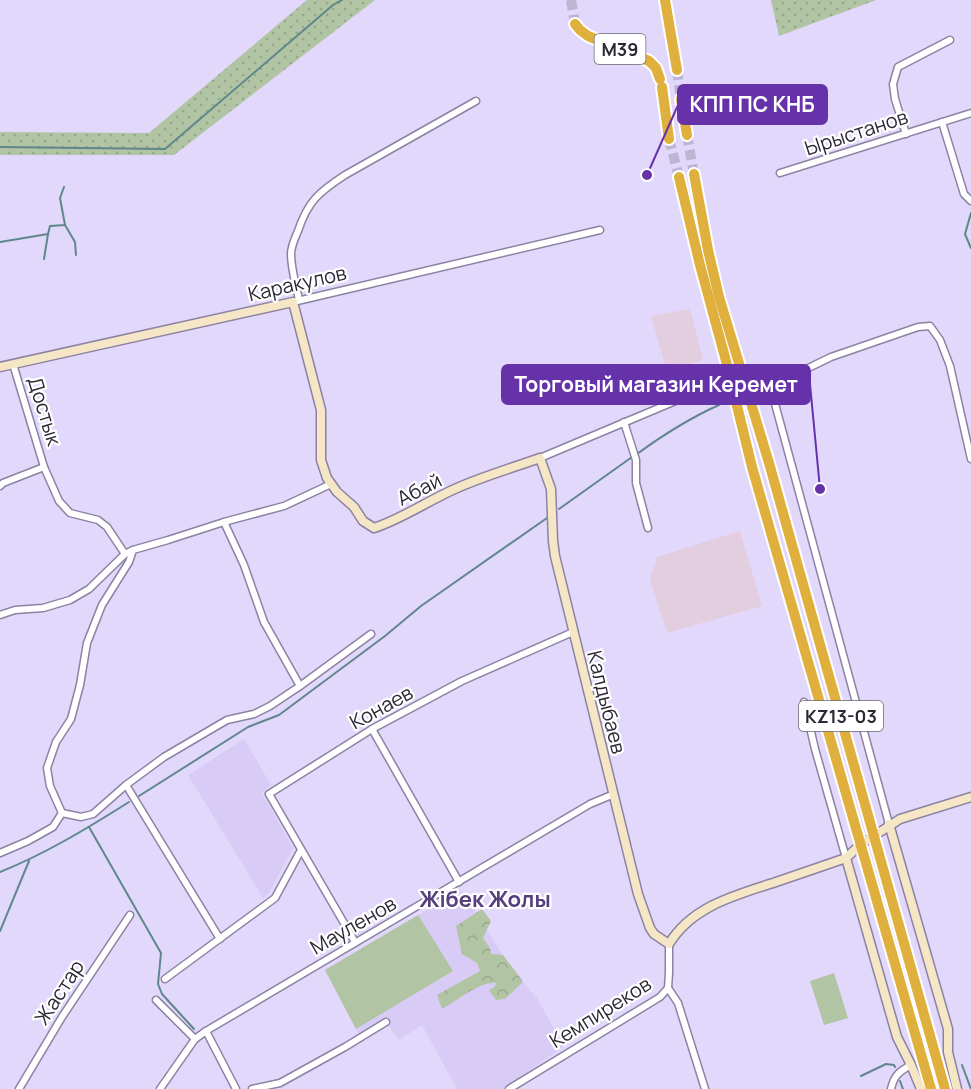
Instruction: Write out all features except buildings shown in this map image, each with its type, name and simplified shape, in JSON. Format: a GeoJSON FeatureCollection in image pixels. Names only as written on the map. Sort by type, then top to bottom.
{"type":"FeatureCollection","features":[{"type":"Feature","properties":{"kind":"highway","name":"M39"},"geometry":{"type":"LineString","coordinates":[[665,0],[677,70]]}},
{"type":"Feature","properties":{"kind":"highway","name":"M39"},"geometry":{"type":"LineString","coordinates":[[575,24],[588,36],[649,61],[656,68],[661,83],[669,139]]}},
{"type":"Feature","properties":{"kind":"highway"},"geometry":{"type":"LineString","coordinates":[[681,99],[687,135]]}},
{"type":"Feature","properties":{"kind":"highway","name":"KZ13-03"},"geometry":{"type":"LineString","coordinates":[[694,174],[752,467],[931,1089]]}},
{"type":"Feature","properties":{"kind":"highway","name":"KZ13-03"},"geometry":{"type":"LineString","coordinates":[[679,177],[700,265],[769,463],[945,1089]]}},
{"type":"Feature","properties":{"kind":"highway"},"geometry":{"type":"LineString","coordinates":[[752,467],[769,463]]}},
{"type":"Feature","properties":{"kind":"main road","name":"Каракулов"},"geometry":{"type":"LineString","coordinates":[[0,367],[296,301]]}},
{"type":"Feature","properties":{"kind":"main road","name":"Абай"},"geometry":{"type":"LineString","coordinates":[[296,301],[321,410],[321,460],[331,484],[354,507],[363,521],[374,528],[408,514],[429,501],[458,488],[540,458]]}},
{"type":"Feature","properties":{"kind":"main road","name":"Калдыбаев"},"geometry":{"type":"LineString","coordinates":[[540,458],[551,489],[555,556],[639,894],[647,921],[654,934],[669,944]]}},
{"type":"Feature","properties":{"kind":"main road"},"geometry":{"type":"LineString","coordinates":[[669,944],[686,922],[709,907],[734,896],[846,858],[889,824],[971,797]]}},
{"type":"Feature","properties":{"kind":"main road"},"geometry":{"type":"LineString","coordinates":[[889,824],[948,1029],[948,1052],[957,1089]]}},
{"type":"Feature","properties":{"kind":"main road"},"geometry":{"type":"LineString","coordinates":[[846,858],[897,1037],[921,1089]]}},
{"type":"Feature","properties":{"kind":"street"},"geometry":{"type":"LineString","coordinates":[[906,134],[893,84],[898,68],[951,40]]}},
{"type":"Feature","properties":{"kind":"street"},"geometry":{"type":"LineString","coordinates":[[296,301],[291,250],[302,217],[313,199],[345,175],[476,101]]}},
{"type":"Feature","properties":{"kind":"street","name":"Ырыстанов"},"geometry":{"type":"LineString","coordinates":[[780,173],[971,113]]}},
{"type":"Feature","properties":{"kind":"street"},"geometry":{"type":"LineString","coordinates":[[942,122],[964,194],[971,201]]}},
{"type":"Feature","properties":{"kind":"street","name":"Каракулов"},"geometry":{"type":"LineString","coordinates":[[296,301],[600,230]]}},
{"type":"Feature","properties":{"kind":"street"},"geometry":{"type":"LineString","coordinates":[[889,824],[774,400],[779,387],[796,374],[831,357],[918,327],[930,327],[940,340],[950,366],[971,459]]}},
{"type":"Feature","properties":{"kind":"street","name":"Достык"},"geometry":{"type":"LineString","coordinates":[[13,364],[44,467],[59,501],[70,513],[98,520],[107,527],[125,554]]}},
{"type":"Feature","properties":{"kind":"street","name":"Абай"},"geometry":{"type":"LineString","coordinates":[[540,458],[711,386]]}},
{"type":"Feature","properties":{"kind":"street"},"geometry":{"type":"LineString","coordinates":[[624,422],[636,460],[636,483],[648,528]]}},
{"type":"Feature","properties":{"kind":"street","name":"Достык"},"geometry":{"type":"LineString","coordinates":[[0,486],[44,467]]}},
{"type":"Feature","properties":{"kind":"street"},"geometry":{"type":"LineString","coordinates":[[0,615],[15,610],[43,608],[70,600],[89,589],[125,554],[133,550],[285,506],[331,484]]}},
{"type":"Feature","properties":{"kind":"street"},"geometry":{"type":"LineString","coordinates":[[224,522],[244,565],[264,622],[300,686]]}},
{"type":"Feature","properties":{"kind":"street"},"geometry":{"type":"LineString","coordinates":[[62,813],[50,786],[47,768],[56,742],[71,719],[80,685],[87,643],[102,605],[129,562],[133,550]]}},
{"type":"Feature","properties":{"kind":"street","name":"Конаев"},"geometry":{"type":"LineString","coordinates":[[355,942],[269,794],[372,729],[462,681],[573,632]]}},
{"type":"Feature","properties":{"kind":"street"},"geometry":{"type":"LineString","coordinates":[[62,813],[81,817],[93,814],[126,785],[164,757],[227,720],[254,714],[270,706],[371,634]]}},
{"type":"Feature","properties":{"kind":"street"},"geometry":{"type":"LineString","coordinates":[[804,702],[846,858]]}},
{"type":"Feature","properties":{"kind":"street"},"geometry":{"type":"LineString","coordinates":[[372,729],[459,882]]}},
{"type":"Feature","properties":{"kind":"street"},"geometry":{"type":"LineString","coordinates":[[126,785],[220,939]]}},
{"type":"Feature","properties":{"kind":"street","name":"Мауленов"},"geometry":{"type":"LineString","coordinates":[[160,1089],[195,1039],[206,1031],[590,804],[614,794]]}},
{"type":"Feature","properties":{"kind":"street"},"geometry":{"type":"LineString","coordinates":[[0,853],[53,827],[62,813]]}},
{"type":"Feature","properties":{"kind":"street"},"geometry":{"type":"LineString","coordinates":[[165,980],[275,898],[301,850]]}},
{"type":"Feature","properties":{"kind":"street","name":"Жастар"},"geometry":{"type":"LineString","coordinates":[[19,1089],[62,1017],[130,915]]}},
{"type":"Feature","properties":{"kind":"street","name":"Кемпиреков"},"geometry":{"type":"LineString","coordinates":[[508,1089],[660,997],[668,988],[669,944]]}},
{"type":"Feature","properties":{"kind":"street"},"geometry":{"type":"LineString","coordinates":[[668,988],[678,1003],[705,1089]]}},
{"type":"Feature","properties":{"kind":"street"},"geometry":{"type":"LineString","coordinates":[[156,1000],[195,1039]]}},
{"type":"Feature","properties":{"kind":"street"},"geometry":{"type":"LineString","coordinates":[[252,1089],[280,1083],[386,1022]]}},
{"type":"Feature","properties":{"kind":"street"},"geometry":{"type":"LineString","coordinates":[[206,1031],[236,1089]]}},
{"type":"Feature","properties":{"kind":"street"},"geometry":{"type":"LineString","coordinates":[[891,1089],[899,1071],[911,1065]]}},
{"type":"Feature","properties":{"kind":"shaded area"},"geometry":{"type":"Polygon","coordinates":[[[690,309],[703,360],[667,371],[651,316],[690,309]]]}},
{"type":"Feature","properties":{"kind":"shaded area"},"geometry":{"type":"Polygon","coordinates":[[[740,531],[762,606],[667,633],[650,580],[657,557],[740,531]]]}},
{"type":"Feature","properties":{"kind":"shaded area"},"geometry":{"type":"Polygon","coordinates":[[[244,739],[271,785],[262,793],[293,848],[269,893],[263,898],[188,775],[244,739]]]}},
{"type":"Feature","properties":{"kind":"shaded area"},"geometry":{"type":"Polygon","coordinates":[[[461,890],[512,969],[537,998],[564,1046],[503,1089],[457,1089],[422,1025],[399,1040],[385,1020],[359,1035],[325,970],[461,890]]]}},
{"type":"Feature","properties":{"kind":"green space"},"geometry":{"type":"Polygon","coordinates":[[[307,0],[375,0],[174,155],[0,155],[0,132],[149,133],[307,0]]]}},
{"type":"Feature","properties":{"kind":"green space"},"geometry":{"type":"Polygon","coordinates":[[[771,0],[876,0],[779,36],[771,0]]]}},
{"type":"Feature","properties":{"kind":"green space"},"geometry":{"type":"Polygon","coordinates":[[[482,909],[491,921],[483,938],[491,954],[503,955],[522,983],[505,999],[496,1000],[489,990],[497,983],[491,983],[469,992],[442,1009],[437,995],[480,971],[477,963],[462,954],[456,926],[482,909]]]}},
{"type":"Feature","properties":{"kind":"green space"},"geometry":{"type":"Polygon","coordinates":[[[418,915],[453,971],[356,1029],[325,970],[418,915]]]}},
{"type":"Feature","properties":{"kind":"green space"},"geometry":{"type":"Polygon","coordinates":[[[834,973],[848,1018],[824,1025],[810,981],[834,973]]]}},
{"type":"Feature","properties":{"kind":"waterway"},"geometry":{"type":"LineString","coordinates":[[0,147],[165,149],[333,5],[342,0]]}},
{"type":"Feature","properties":{"kind":"waterway"},"geometry":{"type":"LineString","coordinates":[[0,242],[48,234],[50,226],[65,225],[60,198],[64,187]]}},
{"type":"Feature","properties":{"kind":"waterway"},"geometry":{"type":"LineString","coordinates":[[971,213],[965,234],[971,248]]}},
{"type":"Feature","properties":{"kind":"waterway"},"geometry":{"type":"LineString","coordinates":[[65,225],[75,242],[76,255]]}},
{"type":"Feature","properties":{"kind":"waterway"},"geometry":{"type":"LineString","coordinates":[[44,259],[48,234]]}},
{"type":"Feature","properties":{"kind":"waterway"},"geometry":{"type":"LineString","coordinates":[[637,454],[677,427],[719,405]]}},
{"type":"Feature","properties":{"kind":"waterway"},"geometry":{"type":"LineString","coordinates":[[559,509],[632,457]]}},
{"type":"Feature","properties":{"kind":"waterway"},"geometry":{"type":"LineString","coordinates":[[139,796],[248,727],[279,715],[385,636],[421,606],[547,518]]}},
{"type":"Feature","properties":{"kind":"waterway"},"geometry":{"type":"LineString","coordinates":[[0,872],[66,840],[129,802]]}},
{"type":"Feature","properties":{"kind":"waterway"},"geometry":{"type":"LineString","coordinates":[[89,827],[161,953],[158,984],[162,994],[194,1029]]}},
{"type":"Feature","properties":{"kind":"waterway"},"geometry":{"type":"LineString","coordinates":[[0,931],[29,861]]}},
{"type":"Feature","properties":{"kind":"waterway"},"geometry":{"type":"LineString","coordinates":[[861,1076],[886,1064],[895,1067]]}},
{"type":"Feature","properties":{"kind":"waterway"},"geometry":{"type":"LineString","coordinates":[[962,1065],[971,1089]]}},
{"type":"Feature","properties":{"kind":"waterway"},"geometry":{"type":"LineString","coordinates":[[900,1081],[903,1089]]}},
{"type":"Feature","properties":{"kind":"tunnel"},"geometry":{"type":"LineString","coordinates":[[571,0],[575,24]]}},
{"type":"Feature","properties":{"kind":"tunnel"},"geometry":{"type":"LineString","coordinates":[[677,70],[681,99]]}},
{"type":"Feature","properties":{"kind":"tunnel"},"geometry":{"type":"LineString","coordinates":[[687,135],[694,174]]}},
{"type":"Feature","properties":{"kind":"tunnel"},"geometry":{"type":"LineString","coordinates":[[669,139],[679,177]]}},
{"type":"Feature","properties":{"kind":"place","name":"КПП ПС КНБ"},"geometry":{"type":"Point","coordinates":[647,175]}},
{"type":"Feature","properties":{"kind":"place","name":"Торговый магазин Керемет"},"geometry":{"type":"Point","coordinates":[820,489]}},
{"type":"Feature","properties":{"kind":"district","name":"Жібек Жолы"},"geometry":{"type":"Point","coordinates":[485,899]}}]}
